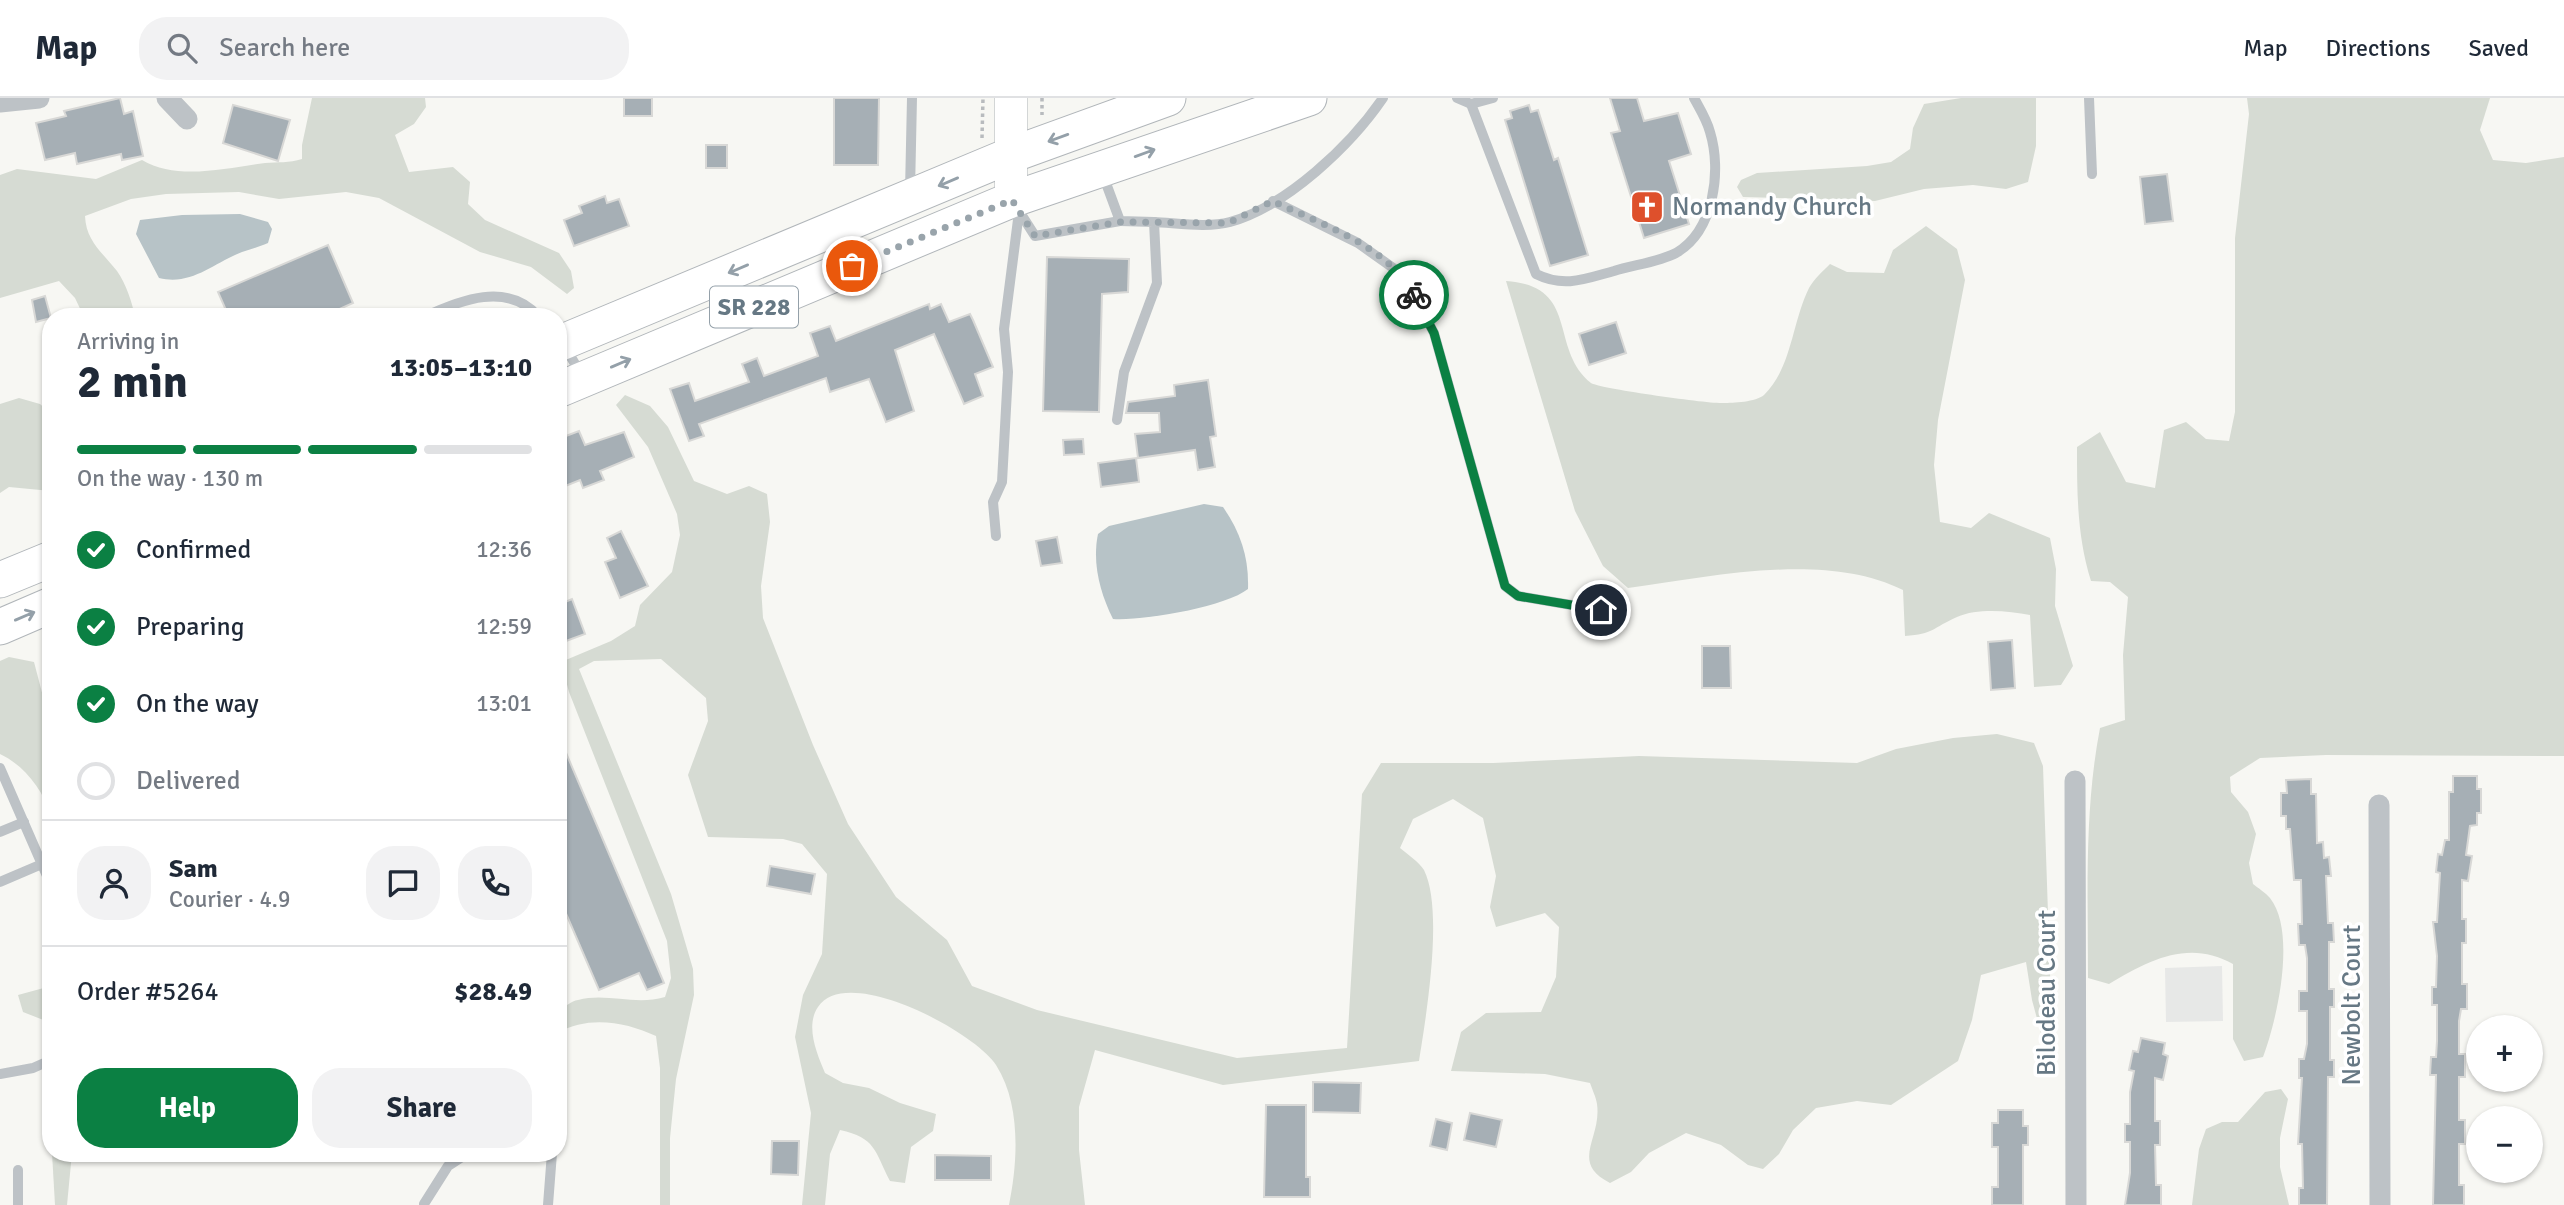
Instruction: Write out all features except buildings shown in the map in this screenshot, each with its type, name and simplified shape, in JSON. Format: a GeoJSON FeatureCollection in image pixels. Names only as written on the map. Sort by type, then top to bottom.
{"type":"FeatureCollection","features":[{"type":"Feature","properties":{"kind":"main road","name":"SR 228"},"geometry":{"type":"LineString","coordinates":[[567,339],[910,197],[997,146],[1168,98]]}},
{"type":"Feature","properties":{"kind":"main road","name":"SR 228"},"geometry":{"type":"LineString","coordinates":[[571,384],[1101,169],[1309,98]]}},
{"type":"Feature","properties":{"kind":"main road"},"geometry":{"type":"LineString","coordinates":[[4,580],[42,563]]}},
{"type":"Feature","properties":{"kind":"main road"},"geometry":{"type":"LineString","coordinates":[[0,627],[42,609]]}},
{"type":"Feature","properties":{"kind":"street"},"geometry":{"type":"LineString","coordinates":[[0,102],[40,98]]}},
{"type":"Feature","properties":{"kind":"street"},"geometry":{"type":"LineString","coordinates":[[167,98],[187,118]]}},
{"type":"Feature","properties":{"kind":"street"},"geometry":{"type":"LineString","coordinates":[[1011,98],[997,146],[1015,206]]}},
{"type":"Feature","properties":{"kind":"street","name":"Bilodeau Court"},"geometry":{"type":"LineString","coordinates":[[2074,781],[2076,1205]]}},
{"type":"Feature","properties":{"kind":"street","name":"Newbolt Court"},"geometry":{"type":"LineString","coordinates":[[2379,805],[2380,1205]]}},
{"type":"Feature","properties":{"kind":"lane"},"geometry":{"type":"LineString","coordinates":[[910,197],[912,98]]}},
{"type":"Feature","properties":{"kind":"lane"},"geometry":{"type":"LineString","coordinates":[[1015,206],[1035,236],[1120,222],[1228,223],[1273,201],[1346,145],[1383,98]]}},
{"type":"Feature","properties":{"kind":"lane"},"geometry":{"type":"LineString","coordinates":[[1457,98],[1471,104],[1493,98]]}},
{"type":"Feature","properties":{"kind":"lane"},"geometry":{"type":"LineString","coordinates":[[1471,104],[1536,274],[1552,282],[1577,282],[1675,253],[1696,236],[1707,217],[1715,163],[1711,133],[1694,98]]}},
{"type":"Feature","properties":{"kind":"lane"},"geometry":{"type":"LineString","coordinates":[[2089,98],[2092,174]]}},
{"type":"Feature","properties":{"kind":"lane"},"geometry":{"type":"LineString","coordinates":[[1101,169],[1120,222]]}},
{"type":"Feature","properties":{"kind":"lane"},"geometry":{"type":"LineString","coordinates":[[1273,201],[1358,243],[1403,275],[1434,333],[1505,586],[1518,596],[1601,610]]}},
{"type":"Feature","properties":{"kind":"lane"},"geometry":{"type":"LineString","coordinates":[[996,536],[993,502],[1002,482],[1008,372],[1004,329],[1015,206]]}},
{"type":"Feature","properties":{"kind":"lane"},"geometry":{"type":"LineString","coordinates":[[1117,420],[1124,372],[1157,283],[1154,222]]}},
{"type":"Feature","properties":{"kind":"lane"},"geometry":{"type":"LineString","coordinates":[[443,308],[455,302],[502,295],[529,308]]}},
{"type":"Feature","properties":{"kind":"lane"},"geometry":{"type":"LineString","coordinates":[[0,768],[41,863],[0,882]]}},
{"type":"Feature","properties":{"kind":"lane"},"geometry":{"type":"LineString","coordinates":[[0,832],[24,822]]}},
{"type":"Feature","properties":{"kind":"lane"},"geometry":{"type":"LineString","coordinates":[[0,1074],[42,1064]]}},
{"type":"Feature","properties":{"kind":"lane"},"geometry":{"type":"LineString","coordinates":[[424,1204],[448,1166],[454,1162]]}},
{"type":"Feature","properties":{"kind":"lane"},"geometry":{"type":"LineString","coordinates":[[548,1205],[551,1162]]}},
{"type":"Feature","properties":{"kind":"lane"},"geometry":{"type":"LineString","coordinates":[[18,1170],[18,1205]]}},
{"type":"Feature","properties":{"kind":"path"},"geometry":{"type":"LineString","coordinates":[[983,98],[997,146]]}},
{"type":"Feature","properties":{"kind":"path"},"geometry":{"type":"LineString","coordinates":[[1042,98],[1042,117]]}},
{"type":"Feature","properties":{"kind":"shaded area"},"geometry":{"type":"Polygon","coordinates":[[[312,98],[425,98],[426,107],[414,124],[395,135],[409,172],[453,167],[470,182],[468,204],[485,220],[559,253],[571,271],[574,288],[567,294],[531,267],[480,252],[379,198],[346,192],[279,199],[239,192],[166,194],[131,199],[85,216],[88,232],[117,271],[132,308],[80,308],[75,298],[59,281],[0,298],[0,175],[17,169],[96,179],[142,160],[170,170],[218,170],[302,159],[302,145],[312,98]]]}},
{"type":"Feature","properties":{"kind":"shaded area"},"geometry":{"type":"Polygon","coordinates":[[[1961,98],[2036,98],[2036,146],[2028,182],[2006,189],[1973,185],[1924,189],[1875,201],[1743,197],[1737,187],[1741,180],[1757,173],[1891,162],[1910,149],[1913,128],[1924,104],[1961,98]]]}},
{"type":"Feature","properties":{"kind":"shaded area"},"geometry":{"type":"Polygon","coordinates":[[[2247,98],[2490,98],[2480,130],[2493,160],[2526,163],[2564,157],[2564,756],[2326,755],[2260,758],[2230,777],[2231,792],[2248,812],[2256,834],[2249,863],[2253,884],[2270,898],[2278,913],[2282,932],[2282,976],[2274,1021],[2263,1057],[2244,1061],[2233,1039],[2233,964],[2201,953],[2185,953],[2139,967],[2109,984],[2088,978],[2091,790],[2100,728],[2125,720],[2123,655],[2128,597],[2110,582],[2091,581],[2080,531],[2077,447],[2100,432],[2126,482],[2155,488],[2164,430],[2186,422],[2206,439],[2229,441],[2235,412],[2235,238],[2249,114],[2247,98]]]}},
{"type":"Feature","properties":{"kind":"shaded area"},"geometry":{"type":"Polygon","coordinates":[[[240,214],[268,222],[272,229],[268,243],[182,279],[159,278],[136,234],[140,220],[182,215],[240,214]]]}},
{"type":"Feature","properties":{"kind":"shaded area"},"geometry":{"type":"Polygon","coordinates":[[[1926,226],[1957,249],[1965,280],[1938,420],[1934,465],[1940,522],[1971,528],[1989,513],[2050,538],[2056,569],[2055,606],[2073,666],[2061,685],[2034,687],[2030,615],[1974,612],[1957,617],[1928,632],[1905,636],[1903,590],[1872,578],[1803,569],[1767,570],[1628,588],[1603,566],[1575,511],[1506,281],[1529,285],[1545,294],[1555,306],[1570,353],[1578,369],[1591,383],[1697,401],[1744,402],[1764,395],[1773,384],[1786,358],[1809,288],[1830,264],[1847,272],[1884,273],[1893,250],[1926,226]]]}},
{"type":"Feature","properties":{"kind":"shaded area"},"geometry":{"type":"Polygon","coordinates":[[[625,395],[650,406],[668,427],[694,481],[727,494],[749,486],[767,494],[770,522],[761,586],[763,618],[813,745],[848,824],[896,897],[947,940],[972,986],[1037,1010],[1237,1058],[1347,1048],[1362,794],[1381,763],[1493,763],[1639,756],[1857,763],[1896,749],[1953,738],[1997,734],[2034,743],[2043,766],[2052,1031],[2042,1037],[2026,962],[1981,975],[1972,1020],[1958,1061],[1891,1105],[1857,1101],[1816,1108],[1793,1130],[1779,1154],[1763,1169],[1748,1165],[1721,1145],[1686,1133],[1649,1153],[1631,1172],[1610,1183],[1591,1167],[1589,1158],[1597,1117],[1596,1101],[1590,1083],[1545,1074],[1451,1071],[1461,1032],[1486,1013],[1541,1012],[1556,977],[1559,927],[1545,913],[1496,927],[1490,907],[1496,876],[1483,818],[1453,799],[1413,819],[1400,848],[1424,870],[1433,911],[1432,964],[1419,1061],[1223,1085],[1095,1050],[1079,1107],[1079,1150],[1085,1205],[1009,1205],[1015,1133],[1010,1097],[996,1065],[984,1051],[963,1036],[910,1007],[882,997],[855,993],[833,996],[818,1007],[812,1023],[814,1040],[825,1073],[843,1083],[869,1088],[900,1103],[936,1114],[933,1131],[911,1147],[905,1183],[890,1181],[877,1153],[867,1141],[840,1130],[830,1154],[825,1205],[802,1205],[811,1113],[795,1037],[803,995],[822,954],[827,874],[802,844],[783,839],[708,837],[688,775],[708,721],[706,698],[661,659],[594,661],[579,669],[671,894],[693,969],[694,995],[676,1079],[670,1138],[670,1205],[660,1205],[660,1068],[656,1036],[620,1024],[594,1022],[567,1028],[567,1005],[573,1002],[599,997],[642,1000],[665,997],[671,978],[667,941],[567,684],[567,659],[611,641],[635,626],[640,605],[672,572],[680,535],[677,514],[648,447],[616,405],[625,395]]]}},
{"type":"Feature","properties":{"kind":"shaded area"},"geometry":{"type":"Polygon","coordinates":[[[19,398],[42,406],[42,490],[9,487],[0,493],[0,404],[19,398]]]}},
{"type":"Feature","properties":{"kind":"shaded area"},"geometry":{"type":"Polygon","coordinates":[[[1204,504],[1223,507],[1235,526],[1243,546],[1248,589],[1237,596],[1203,607],[1144,618],[1113,619],[1098,578],[1098,534],[1109,526],[1204,504]]]}},
{"type":"Feature","properties":{"kind":"shaded area"},"geometry":{"type":"Polygon","coordinates":[[[9,657],[34,662],[42,693],[42,794],[25,772],[0,754],[0,661],[9,657]]]}},
{"type":"Feature","properties":{"kind":"shaded area"},"geometry":{"type":"Polygon","coordinates":[[[2222,966],[2223,1021],[2166,1022],[2165,968],[2222,966]]]}},
{"type":"Feature","properties":{"kind":"shaded area"},"geometry":{"type":"Polygon","coordinates":[[[42,988],[42,1019],[23,1012],[18,995],[42,988]]]}},
{"type":"Feature","properties":{"kind":"shaded area"},"geometry":{"type":"Polygon","coordinates":[[[2281,1089],[2288,1099],[2280,1138],[2280,1167],[2289,1205],[2192,1205],[2199,1149],[2206,1129],[2222,1122],[2238,1122],[2265,1092],[2281,1089]]]}},
{"type":"Feature","properties":{"kind":"shaded area"},"geometry":{"type":"Polygon","coordinates":[[[53,1162],[71,1162],[67,1205],[55,1205],[53,1162]]]}},
{"type":"Feature","properties":{"kind":"way so far"},"geometry":{"type":"LineString","coordinates":[[852,266],[1012,200],[1035,236],[1120,222],[1228,223],[1273,201],[1358,243],[1403,275],[1414,295]]}},
{"type":"Feature","properties":{"kind":"place","name":"Normandy Church"},"geometry":{"type":"Point","coordinates":[1647,207]}},
{"type":"Feature","properties":{"kind":"route"},"geometry":{"type":"LineString","coordinates":[[1414,295],[1434,333],[1505,586],[1518,596],[1601,610]]}}]}
